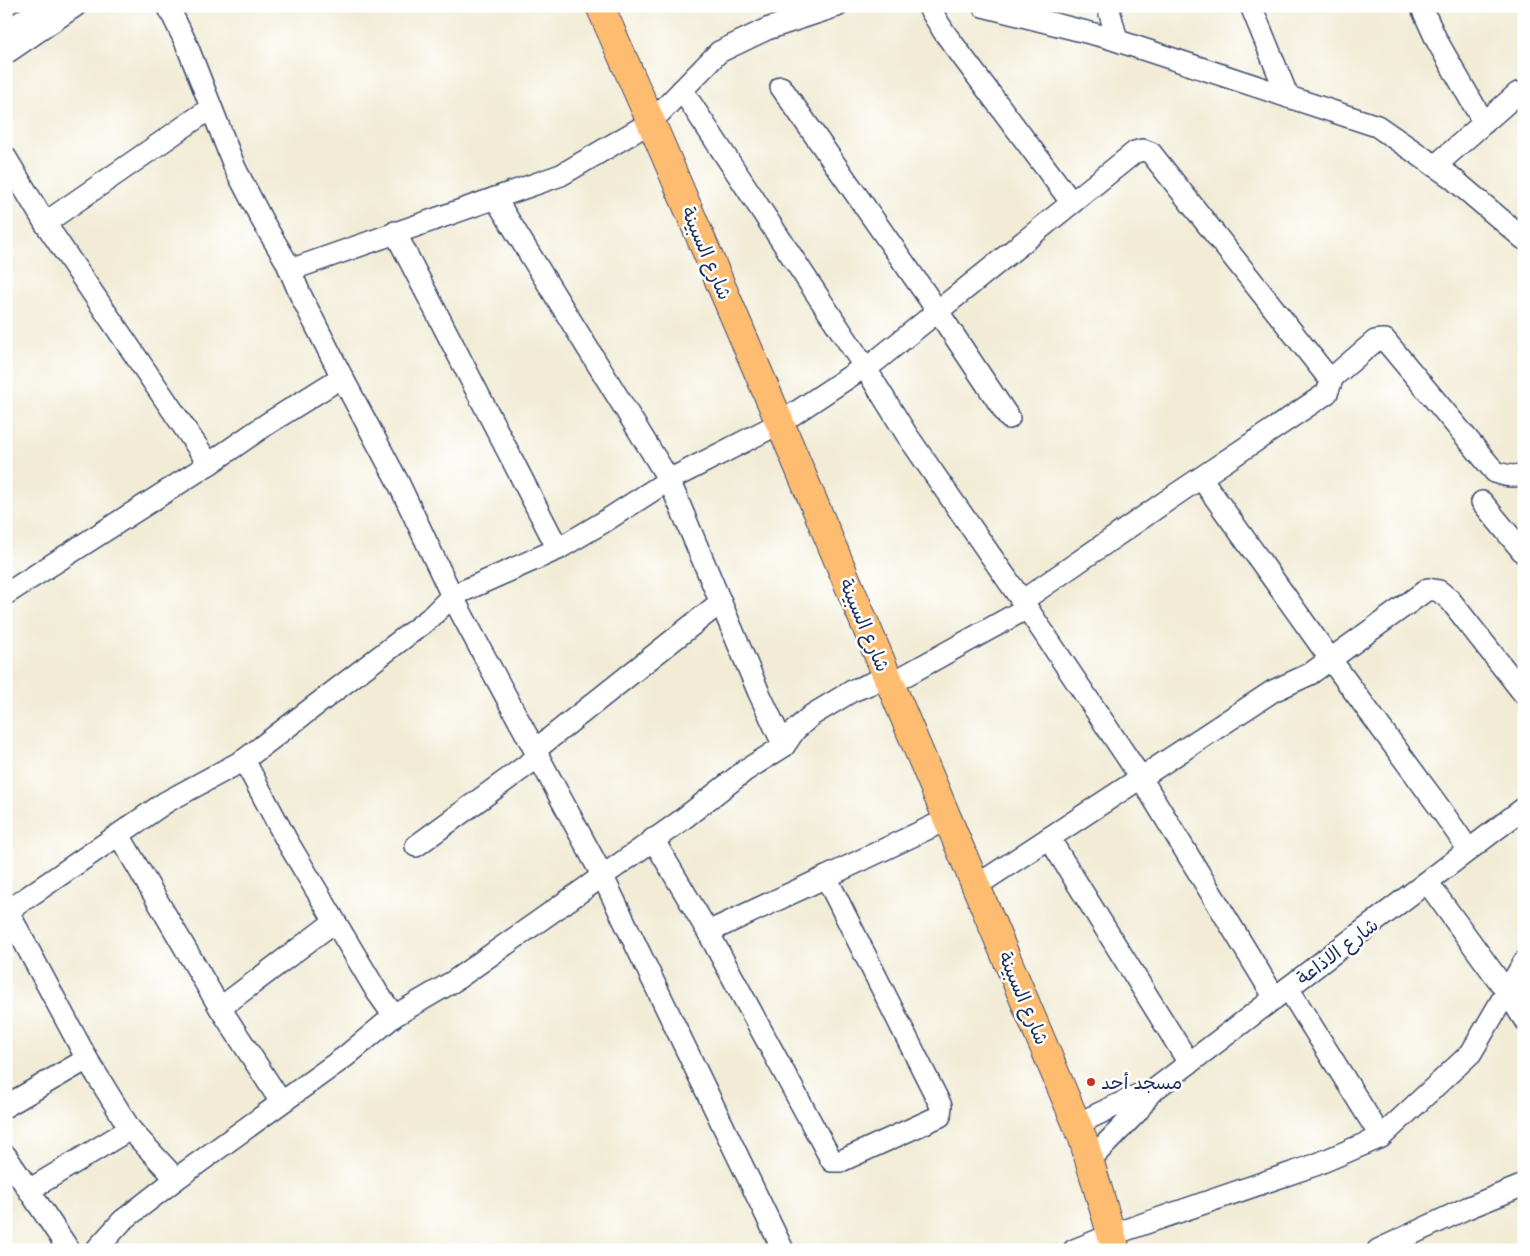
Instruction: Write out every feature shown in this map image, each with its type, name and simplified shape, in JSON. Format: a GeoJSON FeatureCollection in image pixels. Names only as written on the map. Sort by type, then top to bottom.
{"type":"FeatureCollection","features":[{"type":"Feature","properties":{"kind":"main road","name":"شارع السبينة"},"geometry":{"type":"LineString","coordinates":[[604,14],[780,423],[1077,1124],[1090,1160],[1114,1242]]}},
{"type":"Feature","properties":{"kind":"street"},"geometry":{"type":"LineString","coordinates":[[6,32],[44,6]]}},
{"type":"Feature","properties":{"kind":"street"},"geometry":{"type":"LineString","coordinates":[[6,53],[75,6]]}},
{"type":"Feature","properties":{"kind":"street"},"geometry":{"type":"LineString","coordinates":[[168,6],[186,43],[235,168],[290,270],[342,377],[398,482],[452,596],[602,875],[783,1250]]}},
{"type":"Feature","properties":{"kind":"street"},"geometry":{"type":"LineString","coordinates":[[290,270],[561,175],[651,122],[719,52],[767,29],[837,6]]}},
{"type":"Feature","properties":{"kind":"street"},"geometry":{"type":"LineString","coordinates":[[928,6],[944,32],[1072,203]]}},
{"type":"Feature","properties":{"kind":"street"},"geometry":{"type":"LineString","coordinates":[[983,6],[1117,40],[1377,126],[1451,177],[1524,239]]}},
{"type":"Feature","properties":{"kind":"street"},"geometry":{"type":"LineString","coordinates":[[1108,6],[1117,40]]}},
{"type":"Feature","properties":{"kind":"street"},"geometry":{"type":"LineString","coordinates":[[1251,6],[1288,96]]}},
{"type":"Feature","properties":{"kind":"street"},"geometry":{"type":"LineString","coordinates":[[1422,6],[1437,40],[1484,123]]}},
{"type":"Feature","properties":{"kind":"street"},"geometry":{"type":"LineString","coordinates":[[781,88],[938,310],[1009,418]]}},
{"type":"Feature","properties":{"kind":"street"},"geometry":{"type":"LineString","coordinates":[[682,90],[866,368],[907,435],[1025,605],[1282,993],[1381,1137]]}},
{"type":"Feature","properties":{"kind":"street"},"geometry":{"type":"LineString","coordinates":[[1434,166],[1522,92]]}},
{"type":"Feature","properties":{"kind":"street"},"geometry":{"type":"LineString","coordinates":[[45,222],[211,108]]}},
{"type":"Feature","properties":{"kind":"street"},"geometry":{"type":"LineString","coordinates":[[176,1179],[130,1129],[87,1060],[7,911],[166,802],[244,760],[430,618],[452,596],[558,548],[602,523],[669,480],[780,423],[861,369],[866,368],[1135,152],[1143,150],[1151,153],[1327,376],[1334,377]]}},
{"type":"Feature","properties":{"kind":"street"},"geometry":{"type":"LineString","coordinates":[[6,158],[45,222],[209,464]]}},
{"type":"Feature","properties":{"kind":"street"},"geometry":{"type":"LineString","coordinates":[[495,198],[669,480],[720,602],[784,746]]}},
{"type":"Feature","properties":{"kind":"street"},"geometry":{"type":"LineString","coordinates":[[395,232],[558,548]]}},
{"type":"Feature","properties":{"kind":"street"},"geometry":{"type":"LineString","coordinates":[[96,1250],[122,1221],[176,1179],[346,1056],[394,1016],[454,981],[746,770],[784,746],[795,730],[812,715],[852,691],[889,680],[1025,605],[1201,478],[1327,394],[1334,377],[1375,341],[1385,340],[1495,472],[1509,476],[1524,473]]}},
{"type":"Feature","properties":{"kind":"street"},"geometry":{"type":"LineString","coordinates":[[6,594],[342,377]]}},
{"type":"Feature","properties":{"kind":"street"},"geometry":{"type":"LineString","coordinates":[[1201,478],[1439,807],[1468,850]]}},
{"type":"Feature","properties":{"kind":"street"},"geometry":{"type":"LineString","coordinates":[[1482,502],[1524,553]]}},
{"type":"Feature","properties":{"kind":"street"},"geometry":{"type":"LineString","coordinates":[[976,886],[1274,691],[1310,674],[1428,589],[1439,591],[1450,600],[1524,694]]}},
{"type":"Feature","properties":{"kind":"street"},"geometry":{"type":"LineString","coordinates":[[416,846],[537,753],[720,602]]}},
{"type":"Feature","properties":{"kind":"street"},"geometry":{"type":"LineString","coordinates":[[244,760],[287,841],[334,922],[394,1016]]}},
{"type":"Feature","properties":{"kind":"street","name":"شارع الاذاعة"},"geometry":{"type":"LineString","coordinates":[[1090,1160],[1137,1112],[1150,1093],[1524,808]]}},
{"type":"Feature","properties":{"kind":"street"},"geometry":{"type":"LineString","coordinates":[[708,932],[948,819]]}},
{"type":"Feature","properties":{"kind":"street"},"geometry":{"type":"LineString","coordinates":[[119,835],[220,1008],[281,1102]]}},
{"type":"Feature","properties":{"kind":"street"},"geometry":{"type":"LineString","coordinates":[[1049,838],[1189,1063]]}},
{"type":"Feature","properties":{"kind":"street"},"geometry":{"type":"LineString","coordinates":[[653,839],[708,932],[832,1161],[841,1161],[940,1116],[942,1106],[826,877]]}},
{"type":"Feature","properties":{"kind":"street"},"geometry":{"type":"LineString","coordinates":[[1427,882],[1524,1019]]}},
{"type":"Feature","properties":{"kind":"street"},"geometry":{"type":"LineString","coordinates":[[220,1008],[334,922]]}},
{"type":"Feature","properties":{"kind":"street"},"geometry":{"type":"LineString","coordinates":[[1074,1250],[1114,1242],[1315,1165],[1381,1137],[1471,1054],[1524,962]]}},
{"type":"Feature","properties":{"kind":"street"},"geometry":{"type":"LineString","coordinates":[[6,1106],[87,1060]]}},
{"type":"Feature","properties":{"kind":"street","name":"شارع الاذاعة"},"geometry":{"type":"LineString","coordinates":[[1077,1124],[1136,1096],[1150,1093]]}},
{"type":"Feature","properties":{"kind":"street"},"geometry":{"type":"LineString","coordinates":[[29,1190],[130,1129]]}},
{"type":"Feature","properties":{"kind":"street"},"geometry":{"type":"LineString","coordinates":[[6,1156],[69,1250]]}},
{"type":"Feature","properties":{"kind":"street"},"geometry":{"type":"LineString","coordinates":[[1378,1250],[1467,1208],[1524,1185]]}},
{"type":"Feature","properties":{"kind":"place","name":"مسجد أحد"},"geometry":{"type":"Point","coordinates":[1091,1082]}}]}
